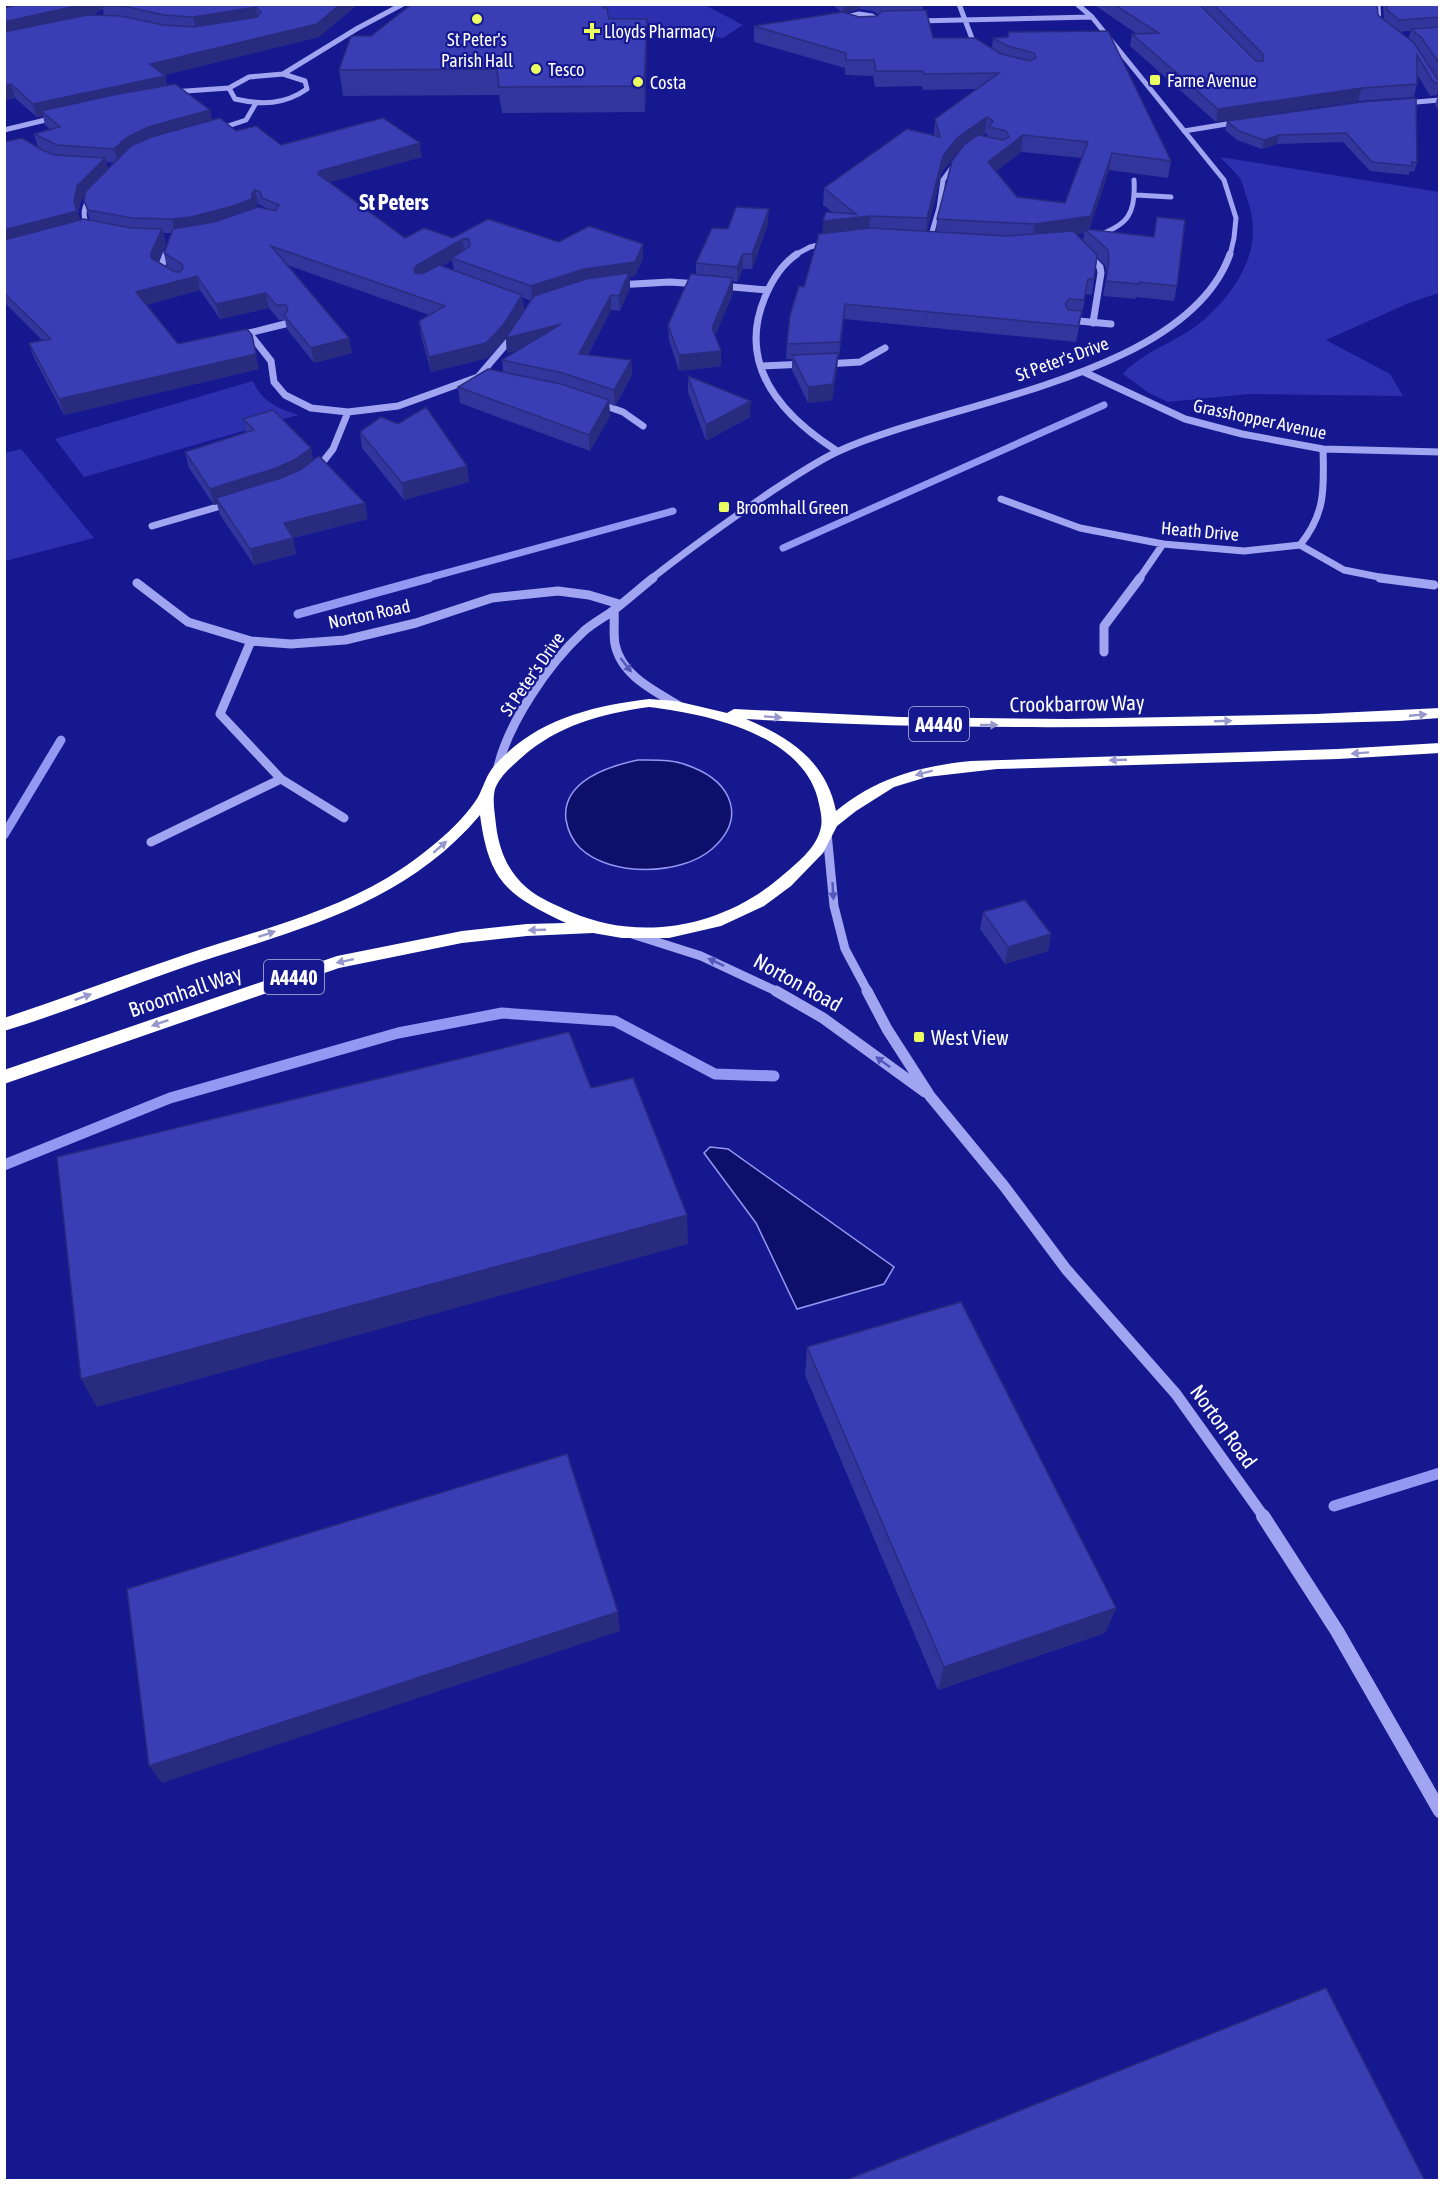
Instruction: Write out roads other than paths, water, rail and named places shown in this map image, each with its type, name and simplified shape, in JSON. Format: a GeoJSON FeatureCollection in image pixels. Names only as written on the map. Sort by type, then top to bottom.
{"type":"FeatureCollection","features":[{"type":"Feature","properties":{"kind":"highway"},"geometry":{"type":"LineString","coordinates":[[486,796],[491,847],[500,866],[514,885],[539,905],[596,928],[631,933],[679,931],[708,924],[756,905],[812,857],[829,828],[825,795],[810,769],[789,748],[761,730],[715,712],[678,705],[650,703],[590,712],[556,725],[527,742],[497,771]]}},
{"type":"Feature","properties":{"kind":"highway","name":"Crookbarrow Way"},"geometry":{"type":"LineString","coordinates":[[715,712],[831,721],[956,725],[1099,725],[1388,717],[1440,713]]}},
{"type":"Feature","properties":{"kind":"highway","name":"A4440"},"geometry":{"type":"LineString","coordinates":[[829,828],[857,800],[892,781],[941,768],[997,764],[1338,754],[1440,748]]}},
{"type":"Feature","properties":{"kind":"highway","name":"Broomhall Way"},"geometry":{"type":"LineString","coordinates":[[4,1025],[315,918],[374,891],[420,865],[461,828],[486,796],[497,771]]}},
{"type":"Feature","properties":{"kind":"highway","name":"Broomhall Way"},"geometry":{"type":"LineString","coordinates":[[4,1077],[337,962],[462,937],[527,930],[596,928]]}},
{"type":"Feature","properties":{"kind":"street"},"geometry":{"type":"LineString","coordinates":[[283,74],[349,33],[403,4]]}},
{"type":"Feature","properties":{"kind":"street"},"geometry":{"type":"LineString","coordinates":[[959,4],[976,50],[984,55]]}},
{"type":"Feature","properties":{"kind":"street","name":"St Peter's Drive"},"geometry":{"type":"LineString","coordinates":[[497,771],[504,744],[559,659],[585,629],[617,607],[724,523],[792,477],[837,452],[891,432],[1084,372],[1136,347],[1178,322],[1213,290],[1227,262],[1235,238],[1236,219],[1233,202],[1224,180],[1092,17],[1077,4]]}},
{"type":"Feature","properties":{"kind":"street"},"geometry":{"type":"LineString","coordinates":[[1378,4],[1379,25],[1387,31]]}},
{"type":"Feature","properties":{"kind":"street"},"geometry":{"type":"LineString","coordinates":[[879,21],[875,26],[864,28],[849,26],[842,22],[846,17],[858,14],[872,16],[879,21],[890,21]]}},
{"type":"Feature","properties":{"kind":"street"},"geometry":{"type":"LineString","coordinates":[[912,21],[1092,17]]}},
{"type":"Feature","properties":{"kind":"street"},"geometry":{"type":"LineString","coordinates":[[161,94],[230,88],[249,77],[283,74],[305,81],[307,89],[296,99],[256,104],[235,99],[230,88]]}},
{"type":"Feature","properties":{"kind":"street"},"geometry":{"type":"LineString","coordinates":[[1393,103],[1440,100]]}},
{"type":"Feature","properties":{"kind":"street"},"geometry":{"type":"LineString","coordinates":[[208,132],[246,120],[256,104]]}},
{"type":"Feature","properties":{"kind":"street"},"geometry":{"type":"LineString","coordinates":[[4,130],[61,116]]}},
{"type":"Feature","properties":{"kind":"street"},"geometry":{"type":"LineString","coordinates":[[1184,131],[1251,120]]}},
{"type":"Feature","properties":{"kind":"street"},"geometry":{"type":"LineString","coordinates":[[929,242],[939,208],[943,180],[951,167],[968,152]]}},
{"type":"Feature","properties":{"kind":"street"},"geometry":{"type":"LineString","coordinates":[[1090,238],[1113,230],[1126,222],[1132,214],[1136,195],[1134,180]]}},
{"type":"Feature","properties":{"kind":"street"},"geometry":{"type":"LineString","coordinates":[[88,228],[83,216],[85,203],[99,189]]}},
{"type":"Feature","properties":{"kind":"street"},"geometry":{"type":"LineString","coordinates":[[1136,195],[1171,197]]}},
{"type":"Feature","properties":{"kind":"street"},"geometry":{"type":"LineString","coordinates":[[78,231],[88,228],[99,231]]}},
{"type":"Feature","properties":{"kind":"street"},"geometry":{"type":"LineString","coordinates":[[164,239],[172,239],[160,270],[174,278]]}},
{"type":"Feature","properties":{"kind":"street"},"geometry":{"type":"LineString","coordinates":[[837,452],[782,406],[761,366],[754,339],[755,328],[768,290],[788,259],[801,250],[821,243],[844,240]]}},
{"type":"Feature","properties":{"kind":"street"},"geometry":{"type":"LineString","coordinates":[[919,242],[941,243]]}},
{"type":"Feature","properties":{"kind":"street"},"geometry":{"type":"LineString","coordinates":[[1080,249],[1100,267],[1093,323]]}},
{"type":"Feature","properties":{"kind":"street"},"geometry":{"type":"LineString","coordinates":[[608,286],[670,282],[703,285]]}},
{"type":"Feature","properties":{"kind":"street"},"geometry":{"type":"LineString","coordinates":[[714,285],[768,290]]}},
{"type":"Feature","properties":{"kind":"street"},"geometry":{"type":"LineString","coordinates":[[1068,320],[1111,324]]}},
{"type":"Feature","properties":{"kind":"street"},"geometry":{"type":"LineString","coordinates":[[239,336],[285,324]]}},
{"type":"Feature","properties":{"kind":"street"},"geometry":{"type":"LineString","coordinates":[[249,333],[271,361],[274,382],[285,395],[311,408],[348,412],[398,406],[478,377],[520,328]]}},
{"type":"Feature","properties":{"kind":"street"},"geometry":{"type":"LineString","coordinates":[[761,366],[860,362],[885,348]]}},
{"type":"Feature","properties":{"kind":"street","name":"Grasshopper Avenue"},"geometry":{"type":"LineString","coordinates":[[1084,372],[1185,419],[1242,434],[1323,449],[1440,452]]}},
{"type":"Feature","properties":{"kind":"street"},"geometry":{"type":"LineString","coordinates":[[478,377],[489,379]]}},
{"type":"Feature","properties":{"kind":"street"},"geometry":{"type":"LineString","coordinates":[[588,400],[622,412],[643,426]]}},
{"type":"Feature","properties":{"kind":"street"},"geometry":{"type":"LineString","coordinates":[[304,478],[313,474],[333,449],[348,412]]}},
{"type":"Feature","properties":{"kind":"street"},"geometry":{"type":"LineString","coordinates":[[1323,449],[1324,502],[1314,530],[1300,545],[1344,570],[1385,579],[1434,585]]}},
{"type":"Feature","properties":{"kind":"street","name":"Heath Drive"},"geometry":{"type":"LineString","coordinates":[[1001,499],[1080,528],[1164,544],[1244,551],[1300,545]]}},
{"type":"Feature","properties":{"kind":"street"},"geometry":{"type":"LineString","coordinates":[[152,526],[243,500]]}},
{"type":"Feature","properties":{"kind":"street"},"geometry":{"type":"LineString","coordinates":[[1104,652],[1104,626],[1164,544]]}},
{"type":"Feature","properties":{"kind":"street","name":"Norton Road"},"geometry":{"type":"LineString","coordinates":[[137,583],[188,622],[251,641],[291,644],[345,640],[416,623],[492,598],[558,591],[589,595],[617,607]]}},
{"type":"Feature","properties":{"kind":"street"},"geometry":{"type":"LineString","coordinates":[[617,607],[615,644],[621,663],[644,685],[678,705]]}},
{"type":"Feature","properties":{"kind":"street"},"geometry":{"type":"LineString","coordinates":[[251,641],[220,714],[281,779],[344,818]]}},
{"type":"Feature","properties":{"kind":"street"},"geometry":{"type":"LineString","coordinates":[[151,842],[281,779]]}},
{"type":"Feature","properties":{"kind":"street","name":"Norton Road"},"geometry":{"type":"LineString","coordinates":[[829,828],[834,906],[845,949],[887,1029],[930,1096],[997,1177],[1066,1269],[1176,1394],[1284,1546],[1337,1631],[1440,1811]]}},
{"type":"Feature","properties":{"kind":"street","name":"Norton Road"},"geometry":{"type":"LineString","coordinates":[[631,933],[701,956],[766,985],[823,1018],[930,1096]]}},
{"type":"Feature","properties":{"kind":"waterway"},"geometry":{"type":"LineString","coordinates":[[783,548],[1104,405]]}},
{"type":"Feature","properties":{"kind":"waterway"},"geometry":{"type":"LineString","coordinates":[[424,579],[673,511]]}},
{"type":"Feature","properties":{"kind":"waterway"},"geometry":{"type":"LineString","coordinates":[[298,614],[429,578]]}},
{"type":"Feature","properties":{"kind":"waterway"},"geometry":{"type":"LineString","coordinates":[[4,835],[61,740]]}},
{"type":"Feature","properties":{"kind":"waterway"},"geometry":{"type":"LineString","coordinates":[[4,1165],[170,1098],[398,1033],[502,1013],[615,1021],[715,1074],[774,1076]]}},
{"type":"Feature","properties":{"kind":"waterway"},"geometry":{"type":"LineString","coordinates":[[1334,1506],[1440,1473]]}},
{"type":"Feature","properties":{"kind":"place","name":"St Peter's Parish Hall"},"geometry":{"type":"Point","coordinates":[477,19]}},
{"type":"Feature","properties":{"kind":"place","name":"Lloyds Pharmacy"},"geometry":{"type":"Point","coordinates":[592,31]}},
{"type":"Feature","properties":{"kind":"place","name":"Tesco"},"geometry":{"type":"Point","coordinates":[536,69]}},
{"type":"Feature","properties":{"kind":"place","name":"Farne Avenue"},"geometry":{"type":"Point","coordinates":[1155,80]}},
{"type":"Feature","properties":{"kind":"place","name":"Costa"},"geometry":{"type":"Point","coordinates":[638,82]}},
{"type":"Feature","properties":{"kind":"place","name":"Broomhall Green"},"geometry":{"type":"Point","coordinates":[724,507]}},
{"type":"Feature","properties":{"kind":"place","name":"West View"},"geometry":{"type":"Point","coordinates":[919,1037]}},
{"type":"Feature","properties":{"kind":"district","name":"St Peters"},"geometry":{"type":"Point","coordinates":[394,202]}}]}
